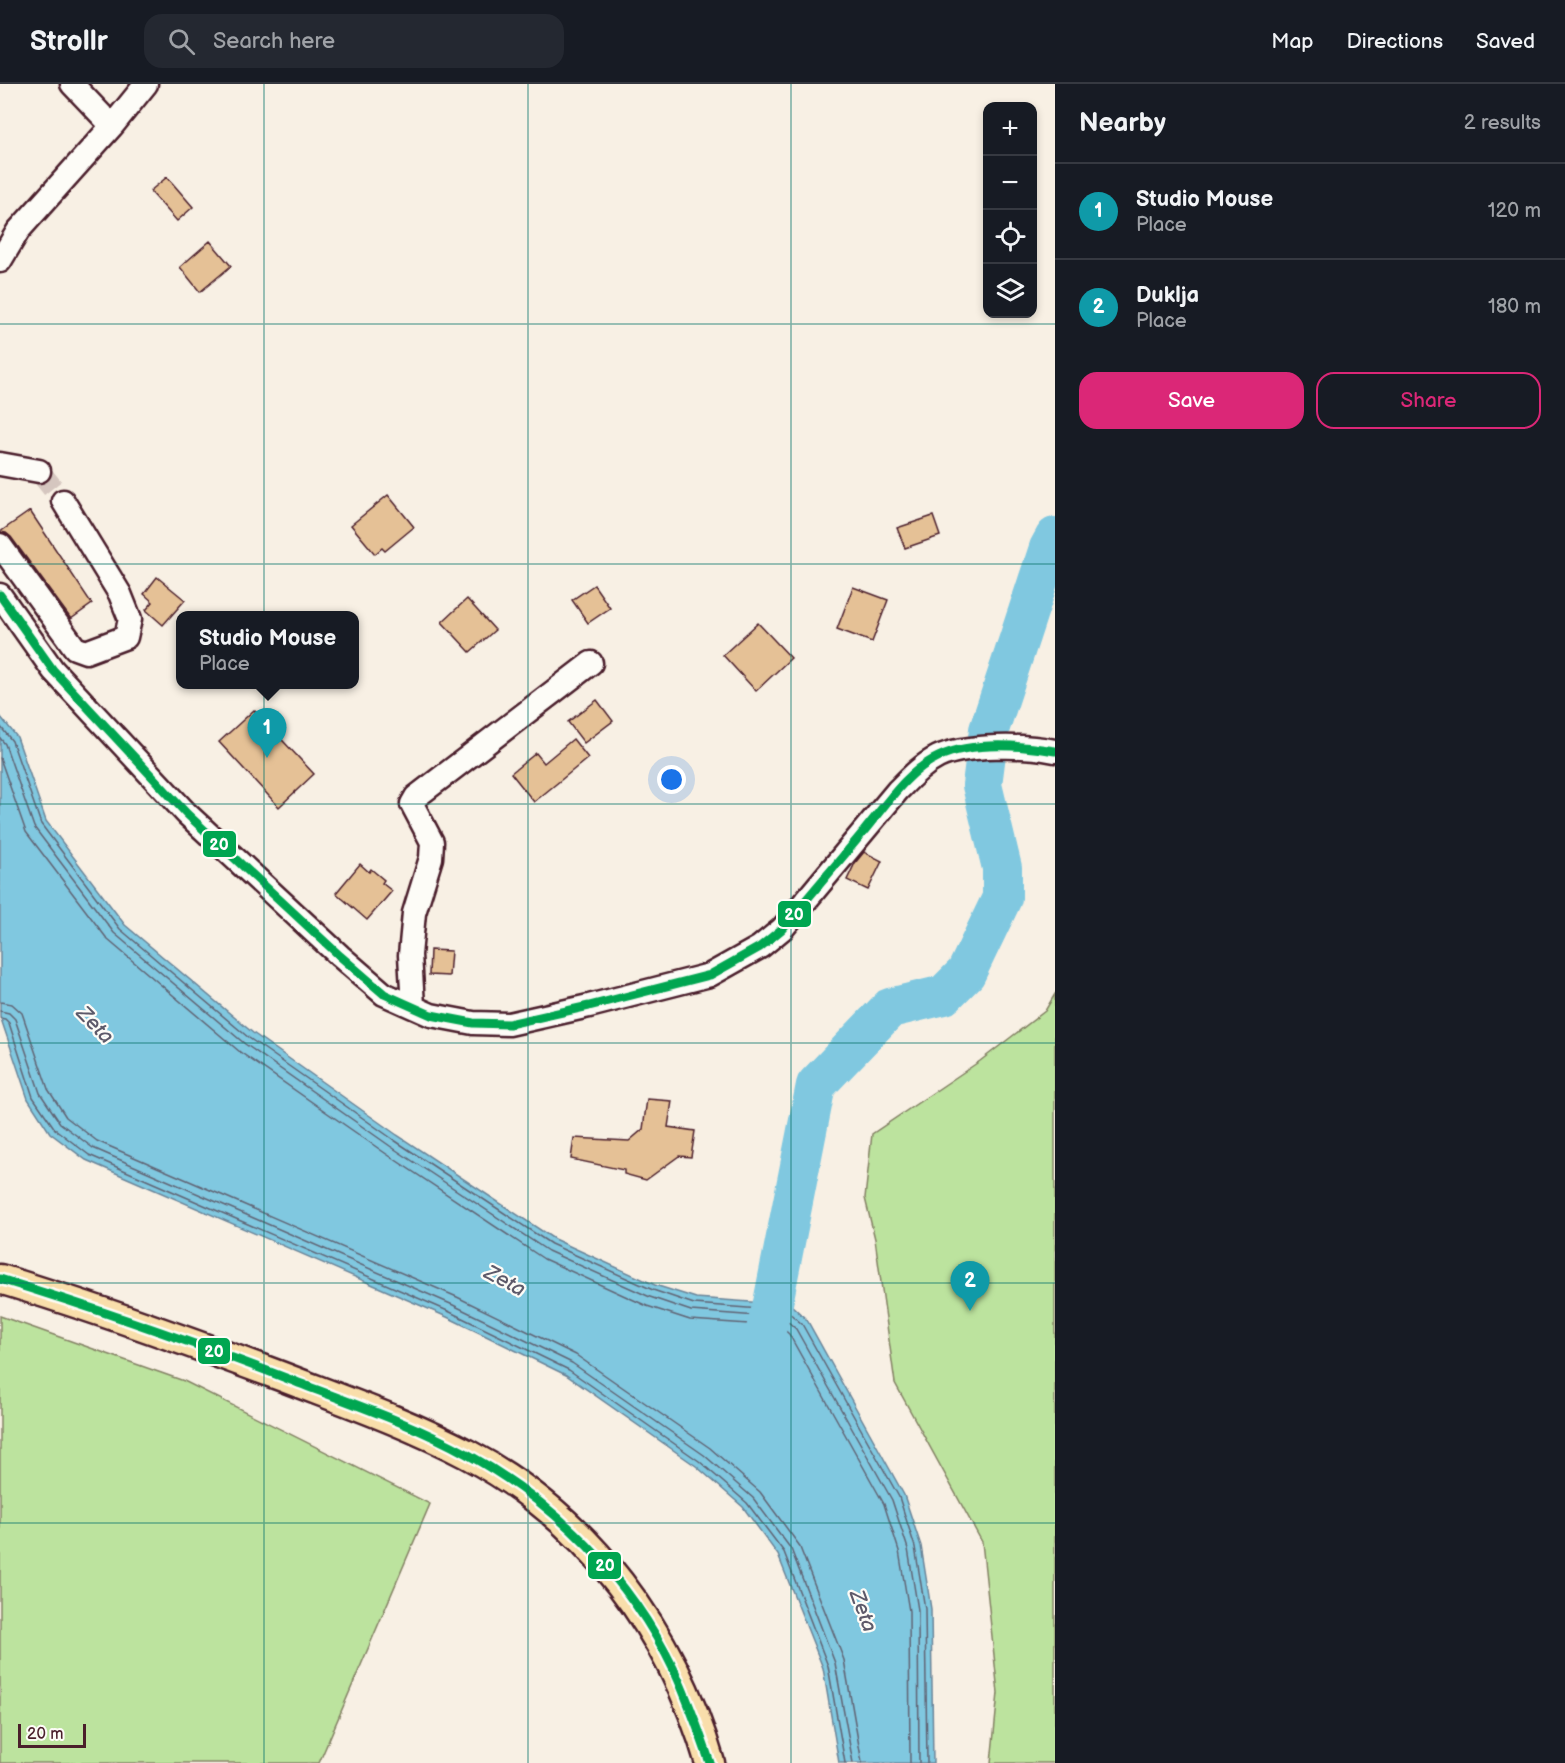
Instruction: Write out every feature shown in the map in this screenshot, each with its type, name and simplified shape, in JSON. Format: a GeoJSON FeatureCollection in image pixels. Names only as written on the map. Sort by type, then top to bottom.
{"type":"FeatureCollection","features":[{"type":"Feature","properties":{"kind":"main road"},"geometry":{"type":"LineString","coordinates":[[0,1279],[149,1327],[324,1393],[437,1439],[506,1477],[541,1502],[581,1538],[632,1597],[671,1662],[692,1710],[710,1763]]}},
{"type":"Feature","properties":{"kind":"street"},"geometry":{"type":"LineString","coordinates":[[72,84],[112,126]]}},
{"type":"Feature","properties":{"kind":"street"},"geometry":{"type":"LineString","coordinates":[[0,261],[18,231],[112,126],[146,84]]}},
{"type":"Feature","properties":{"kind":"street"},"geometry":{"type":"LineString","coordinates":[[0,464],[39,471]]}},
{"type":"Feature","properties":{"kind":"street"},"geometry":{"type":"LineString","coordinates":[[0,545],[75,648],[86,652],[126,638],[130,619],[120,594],[63,501]]}},
{"type":"Feature","properties":{"kind":"street"},"geometry":{"type":"LineString","coordinates":[[0,596],[53,670],[187,814],[375,986],[384,994],[431,1015],[473,1023],[509,1024],[710,975],[760,946],[782,929],[898,790],[919,769],[938,757],[961,750],[1017,748],[1055,751]]}},
{"type":"Feature","properties":{"kind":"street"},"geometry":{"type":"LineString","coordinates":[[412,1006],[410,955],[414,913],[431,858],[432,842],[412,804],[416,797],[591,663]]}},
{"type":"Feature","properties":{"kind":"green space"},"geometry":{"type":"Polygon","coordinates":[[[1055,994],[1055,1763],[991,1763],[998,1693],[982,1542],[895,1383],[875,1239],[865,1198],[872,1134],[980,1061],[1045,1011],[1055,994]]]}},
{"type":"Feature","properties":{"kind":"green space"},"geometry":{"type":"Polygon","coordinates":[[[0,1316],[184,1381],[430,1504],[319,1763],[0,1763],[0,1316]]]}},
{"type":"Feature","properties":{"kind":"water","name":"Zeta"},"geometry":{"type":"Polygon","coordinates":[[[0,716],[17,737],[46,821],[125,925],[253,1033],[397,1135],[554,1239],[655,1285],[696,1298],[791,1305],[807,1320],[904,1495],[921,1546],[931,1609],[933,1763],[839,1763],[823,1668],[778,1555],[743,1507],[696,1466],[566,1375],[447,1317],[86,1160],[50,1133],[28,1099],[0,1016],[0,716]]]}},
{"type":"Feature","properties":{"kind":"building"},"geometry":{"type":"Polygon","coordinates":[[[167,177],[193,207],[177,221],[150,191],[167,177]]]}},
{"type":"Feature","properties":{"kind":"building"},"geometry":{"type":"Polygon","coordinates":[[[210,241],[231,266],[200,292],[180,267],[210,241]]]}},
{"type":"Feature","properties":{"kind":"building"},"geometry":{"type":"Polygon","coordinates":[[[388,495],[414,527],[385,551],[382,548],[375,554],[351,525],[388,495]]]}},
{"type":"Feature","properties":{"kind":"building"},"geometry":{"type":"Polygon","coordinates":[[[30,511],[92,604],[71,619],[11,537],[0,532],[30,511]]]}},
{"type":"Feature","properties":{"kind":"building"},"geometry":{"type":"Polygon","coordinates":[[[933,516],[940,536],[905,548],[897,528],[933,516]]]}},
{"type":"Feature","properties":{"kind":"building"},"geometry":{"type":"Polygon","coordinates":[[[157,577],[185,600],[163,625],[146,610],[153,602],[144,594],[157,577]]]}},
{"type":"Feature","properties":{"kind":"building"},"geometry":{"type":"Polygon","coordinates":[[[594,585],[610,608],[588,623],[572,600],[594,585]]]}},
{"type":"Feature","properties":{"kind":"building"},"geometry":{"type":"Polygon","coordinates":[[[853,587],[888,600],[872,642],[837,629],[853,587]]]}},
{"type":"Feature","properties":{"kind":"building"},"geometry":{"type":"Polygon","coordinates":[[[467,599],[495,630],[470,652],[442,622],[467,599]]]}},
{"type":"Feature","properties":{"kind":"building"},"geometry":{"type":"Polygon","coordinates":[[[758,623],[791,658],[756,691],[723,655],[758,623]]]}},
{"type":"Feature","properties":{"kind":"building"},"geometry":{"type":"Polygon","coordinates":[[[597,700],[613,721],[584,743],[568,722],[597,700]]]}},
{"type":"Feature","properties":{"kind":"building"},"geometry":{"type":"Polygon","coordinates":[[[254,710],[314,774],[279,807],[219,742],[254,710]]]}},
{"type":"Feature","properties":{"kind":"building"},"geometry":{"type":"Polygon","coordinates":[[[573,739],[588,758],[534,802],[511,773],[536,753],[544,763],[573,739]]]}},
{"type":"Feature","properties":{"kind":"building"},"geometry":{"type":"Polygon","coordinates":[[[864,852],[882,861],[868,890],[847,880],[855,863],[864,852]]]}},
{"type":"Feature","properties":{"kind":"building"},"geometry":{"type":"Polygon","coordinates":[[[360,864],[369,872],[371,869],[384,880],[382,883],[392,891],[367,920],[336,893],[360,864]]]}},
{"type":"Feature","properties":{"kind":"building"},"geometry":{"type":"Polygon","coordinates":[[[430,950],[451,951],[449,976],[429,975],[430,950]]]}},
{"type":"Feature","properties":{"kind":"building"},"geometry":{"type":"Polygon","coordinates":[[[647,1099],[672,1101],[668,1127],[695,1131],[691,1157],[679,1156],[646,1180],[624,1174],[624,1170],[571,1159],[574,1138],[629,1141],[643,1129],[647,1099]]]}},
{"type":"Feature","properties":{"kind":"waterway"},"geometry":{"type":"LineString","coordinates":[[759,1357],[773,1303],[816,1085],[890,1008],[944,995],[966,973],[1002,898],[1002,868],[982,785],[989,730],[1049,548],[1055,537]]}},
{"type":"Feature","properties":{"kind":"tunnel"},"geometry":{"type":"LineString","coordinates":[[39,471],[63,501]]}},
{"type":"Feature","properties":{"kind":"transit line","name":"20"},"geometry":{"type":"LineString","coordinates":[[0,595],[53,670],[187,814],[340,956],[384,994],[431,1015],[473,1023],[509,1024],[710,975],[760,947],[782,929],[897,790],[927,763],[951,752],[980,746],[1011,746],[1055,751]]}},
{"type":"Feature","properties":{"kind":"transit line","name":"20"},"geometry":{"type":"LineString","coordinates":[[0,1279],[183,1340],[380,1414],[467,1454],[531,1495],[587,1546],[636,1604],[674,1670],[710,1763]]}},
{"type":"Feature","properties":{"kind":"place","name":"Studio Mouse"},"geometry":{"type":"Point","coordinates":[267,758]}},
{"type":"Feature","properties":{"kind":"place","name":"Duklja"},"geometry":{"type":"Point","coordinates":[970,1311]}}]}
